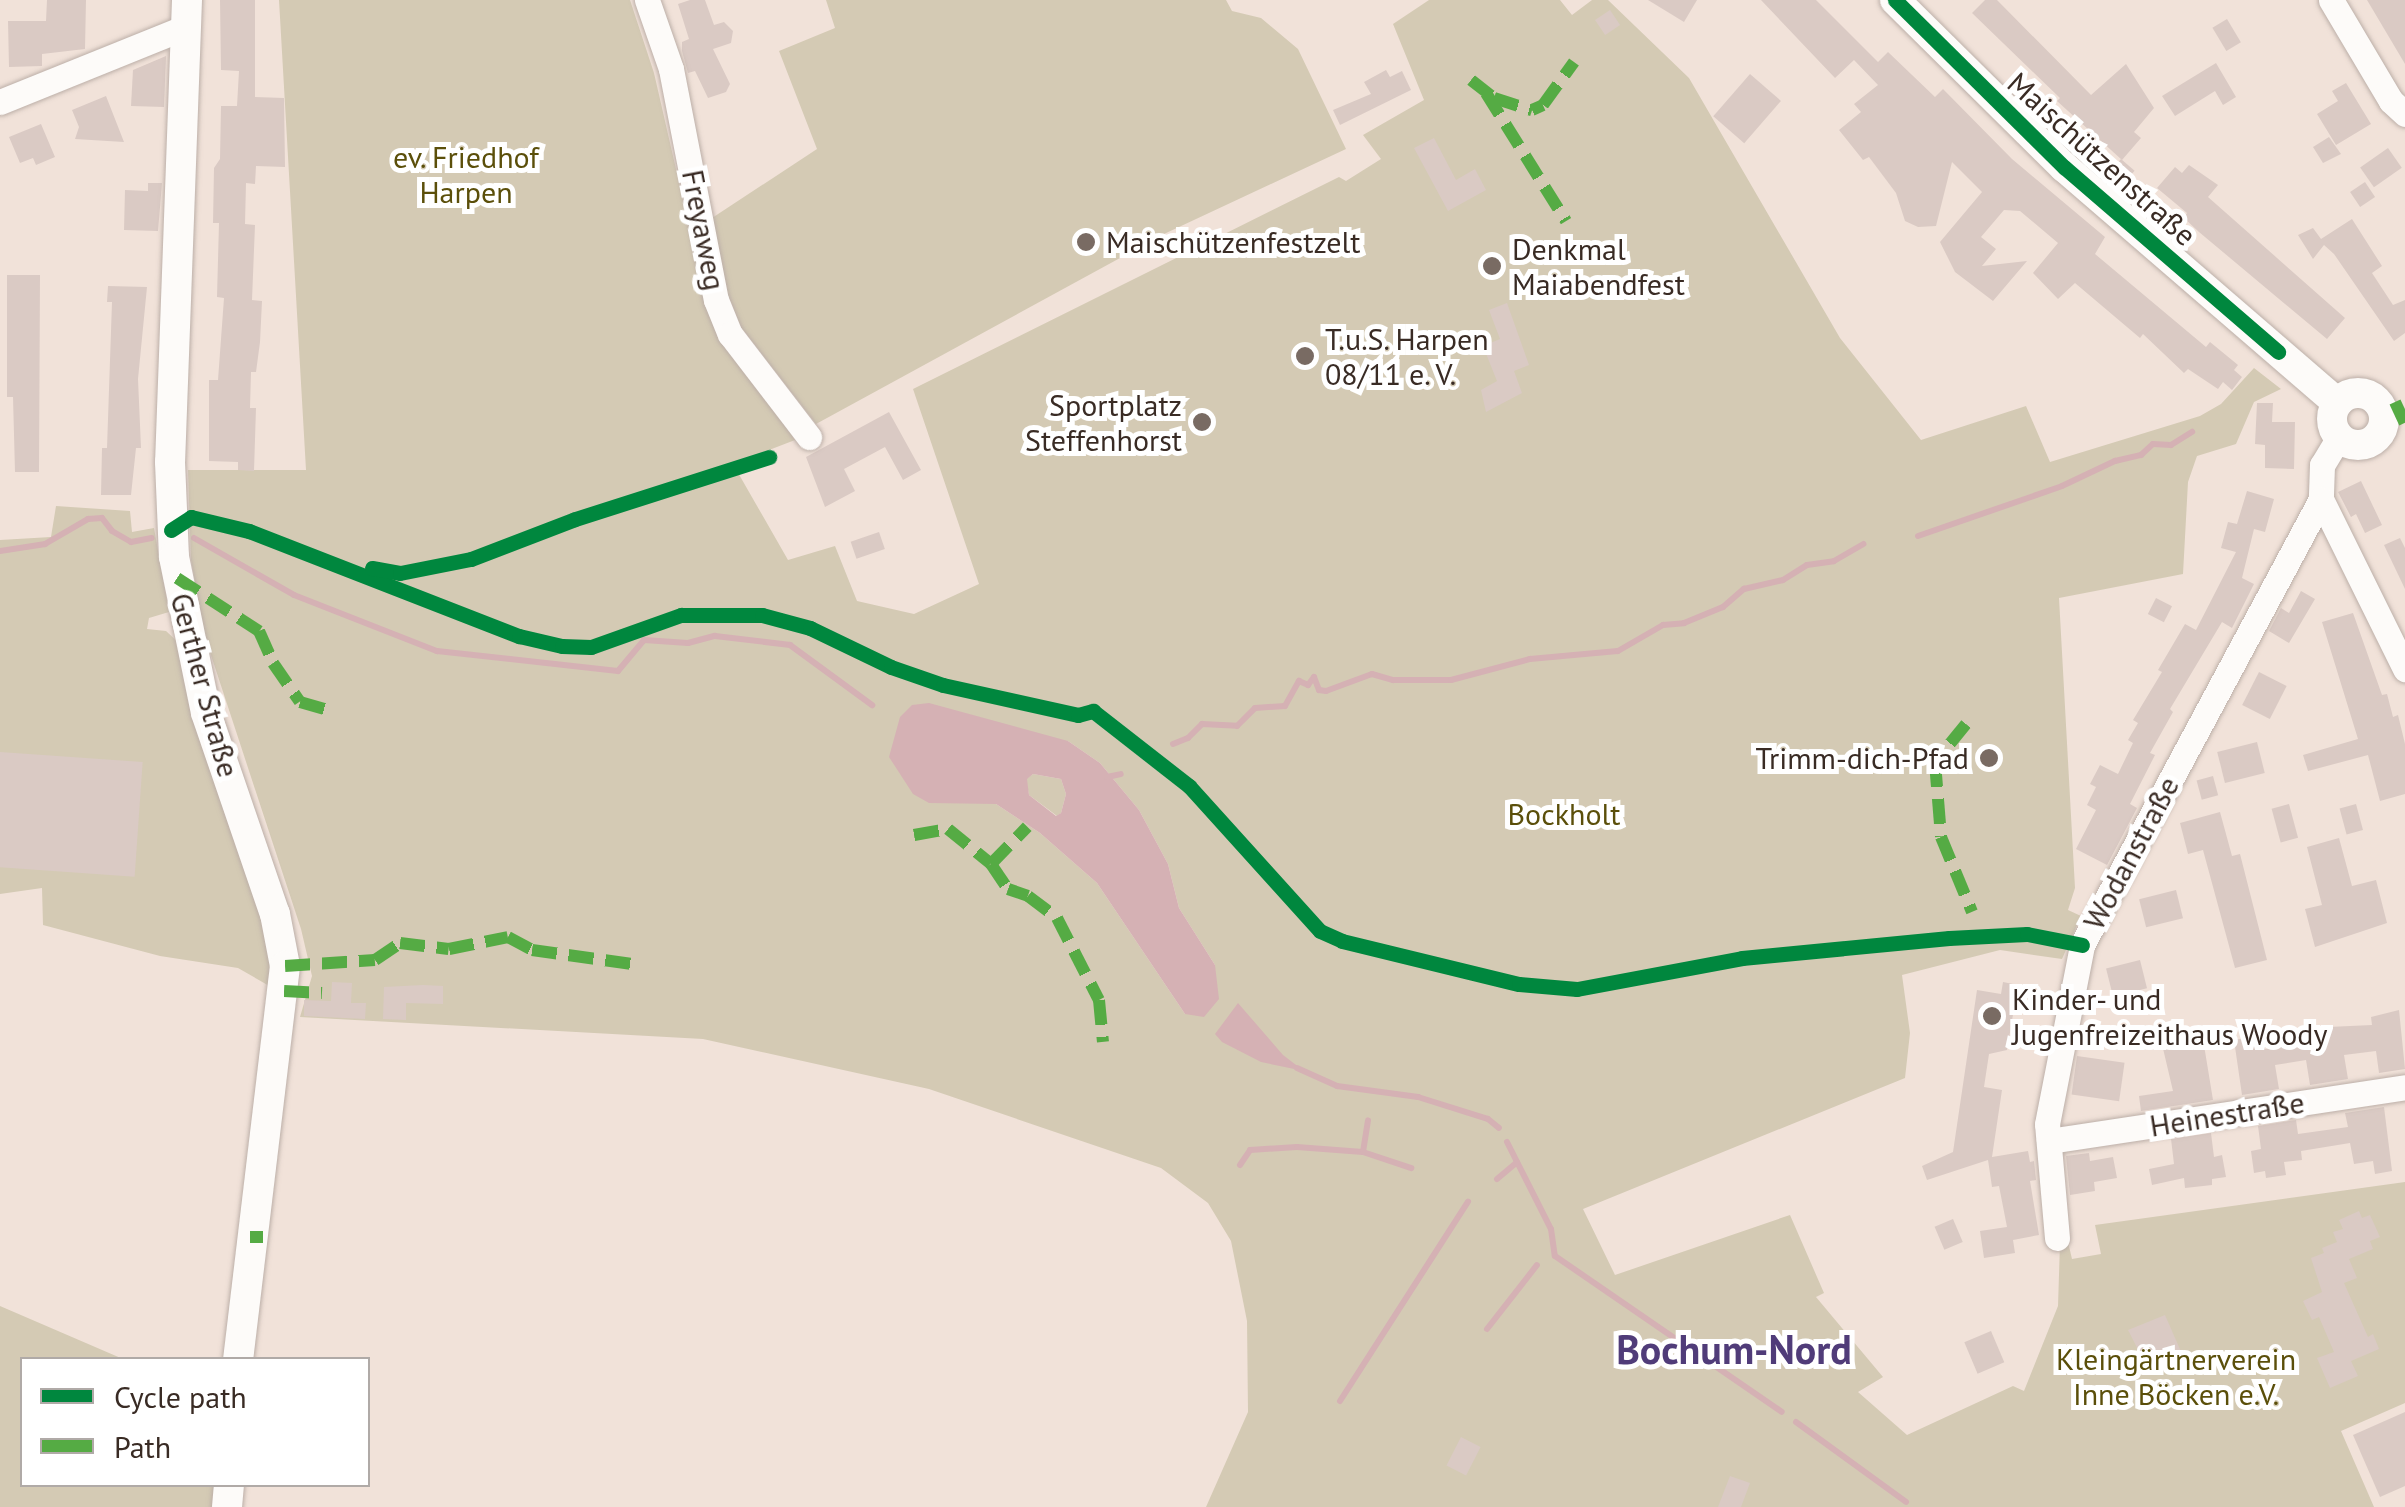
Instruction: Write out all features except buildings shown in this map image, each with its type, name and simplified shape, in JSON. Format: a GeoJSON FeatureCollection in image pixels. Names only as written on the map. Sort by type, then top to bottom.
{"type":"FeatureCollection","features":[{"type":"Feature","properties":{"kind":"street","name":"Freyaweg"},"geometry":{"type":"LineString","coordinates":[[647,0],[671,70],[716,300],[730,334],[809,437]]}},
{"type":"Feature","properties":{"kind":"street","name":"Maischützenstraße"},"geometry":{"type":"LineString","coordinates":[[1895,0],[2064,167],[2336,403]]}},
{"type":"Feature","properties":{"kind":"street"},"geometry":{"type":"LineString","coordinates":[[2331,0],[2391,101],[2405,114]]}},
{"type":"Feature","properties":{"kind":"street"},"geometry":{"type":"LineString","coordinates":[[0,102],[187,13]]}},
{"type":"Feature","properties":{"kind":"street","name":"Gerther Straße"},"geometry":{"type":"LineString","coordinates":[[187,13],[170,462],[174,557],[206,713],[275,914],[285,966],[238,1357]]}},
{"type":"Feature","properties":{"kind":"street"},"geometry":{"type":"LineString","coordinates":[[2360,393],[2393,402],[2381,430],[2370,442],[2353,444],[2338,436],[2332,420],[2336,403],[2360,393]]}},
{"type":"Feature","properties":{"kind":"street","name":"Wodanstraße"},"geometry":{"type":"LineString","coordinates":[[2056,1238],[2048,1124],[2082,946],[2321,499],[2322,465],[2338,436]]}},
{"type":"Feature","properties":{"kind":"street"},"geometry":{"type":"LineString","coordinates":[[2321,499],[2405,670]]}},
{"type":"Feature","properties":{"kind":"street","name":"Heinestraße"},"geometry":{"type":"LineString","coordinates":[[2049,1141],[2405,1087]]}},
{"type":"Feature","properties":{"kind":"green space","name":"Bockholt"},"geometry":{"type":"Polygon","coordinates":[[[279,0],[630,0],[654,73],[700,274],[722,336],[795,440],[733,464],[788,560],[835,546],[857,601],[914,614],[979,584],[913,389],[1339,177],[1346,181],[1381,159],[1363,135],[1424,100],[1393,24],[1429,0],[1560,0],[1572,15],[1592,0],[1608,0],[1689,78],[1840,338],[1921,440],[2026,406],[2050,462],[2200,416],[2221,404],[2254,368],[2281,389],[2254,402],[2236,444],[2197,456],[2188,482],[2183,574],[2059,598],[2075,888],[2068,910],[2081,916],[2062,959],[2000,950],[1902,975],[1910,1033],[1905,1078],[1583,1209],[1615,1275],[1790,1215],[1824,1293],[1816,1297],[1883,1377],[1858,1392],[1907,1435],[2013,1386],[2024,1391],[2058,1306],[2060,1243],[2068,1242],[2072,1259],[2101,1254],[2095,1225],[2405,1182],[2405,1403],[2341,1431],[2374,1507],[1206,1507],[1248,1412],[1247,1321],[1231,1241],[1208,1203],[1161,1168],[929,1089],[703,1039],[300,1017],[312,976],[301,929],[205,637],[191,560],[188,470],[306,470],[279,0]],[[1068,741],[996,804],[1040,833],[1097,883],[1185,1014],[1215,965],[1179,908],[1168,864],[1139,810],[1100,763],[1068,741]]]}},
{"type":"Feature","properties":{"kind":"green space"},"geometry":{"type":"Polygon","coordinates":[[[826,0],[1226,0],[1232,11],[1261,18],[1298,49],[1346,149],[1164,234],[816,424],[741,327],[718,270],[709,220],[817,149],[779,51],[835,28],[826,0]]]}},
{"type":"Feature","properties":{"kind":"green space"},"geometry":{"type":"Polygon","coordinates":[[[56,506],[130,511],[132,532],[154,528],[169,612],[149,618],[147,629],[166,631],[181,645],[270,925],[271,987],[238,968],[160,956],[43,925],[42,888],[0,894],[0,540],[51,537],[56,506]]]}},
{"type":"Feature","properties":{"kind":"green space"},"geometry":{"type":"Polygon","coordinates":[[[1033,774],[1061,779],[1066,794],[1057,816],[1029,795],[1026,779],[1033,774]]]}},
{"type":"Feature","properties":{"kind":"green space"},"geometry":{"type":"Polygon","coordinates":[[[0,1306],[118,1357],[20,1357],[20,1487],[220,1487],[218,1507],[0,1507],[0,1306]]]}},
{"type":"Feature","properties":{"kind":"shaded area"},"geometry":{"type":"Polygon","coordinates":[[[929,703],[1068,741],[1100,763],[1139,810],[1168,864],[1179,908],[1215,965],[1219,999],[1204,1017],[1185,1014],[1097,883],[1040,833],[996,804],[929,803],[913,794],[889,757],[900,717],[912,705],[929,703]],[[1033,774],[1027,779],[1029,795],[1056,816],[1061,813],[1066,794],[1061,779],[1033,774]]]}},
{"type":"Feature","properties":{"kind":"shaded area"},"geometry":{"type":"Polygon","coordinates":[[[1238,1003],[1283,1055],[1304,1071],[1261,1062],[1222,1042],[1215,1034],[1238,1003]]]}},
{"type":"Feature","properties":{"kind":"waterway"},"geometry":{"type":"LineString","coordinates":[[1918,536],[2062,486],[2115,461],[2141,455],[2153,444],[2171,445],[2192,432]]}},
{"type":"Feature","properties":{"kind":"waterway"},"geometry":{"type":"LineString","coordinates":[[0,551],[45,544],[88,519],[102,518],[112,531],[131,542],[152,538]]}},
{"type":"Feature","properties":{"kind":"waterway"},"geometry":{"type":"LineString","coordinates":[[194,538],[294,595],[437,651],[618,671],[644,640],[688,643],[715,636],[790,645],[872,705]]}},
{"type":"Feature","properties":{"kind":"waterway"},"geometry":{"type":"LineString","coordinates":[[1173,744],[1188,738],[1202,724],[1237,726],[1255,708],[1285,706],[1299,681],[1308,685],[1314,677],[1319,690],[1326,691],[1372,674],[1393,680],[1451,680],[1530,659],[1618,651],[1663,625],[1684,623],[1723,607],[1744,589],[1783,580],[1807,565],[1834,561],[1863,544]]}},
{"type":"Feature","properties":{"kind":"waterway"},"geometry":{"type":"LineString","coordinates":[[1107,777],[1121,774]]}},
{"type":"Feature","properties":{"kind":"waterway"},"geometry":{"type":"LineString","coordinates":[[1297,1068],[1337,1086],[1418,1097],[1488,1119],[1499,1128]]}},
{"type":"Feature","properties":{"kind":"waterway"},"geometry":{"type":"LineString","coordinates":[[1240,1165],[1250,1150],[1297,1147],[1363,1152],[1368,1120]]}},
{"type":"Feature","properties":{"kind":"waterway"},"geometry":{"type":"LineString","coordinates":[[1507,1142],[1551,1229],[1555,1256],[1782,1412]]}},
{"type":"Feature","properties":{"kind":"waterway"},"geometry":{"type":"LineString","coordinates":[[1363,1152],[1411,1168]]}},
{"type":"Feature","properties":{"kind":"waterway"},"geometry":{"type":"LineString","coordinates":[[1497,1179],[1517,1162]]}},
{"type":"Feature","properties":{"kind":"waterway"},"geometry":{"type":"LineString","coordinates":[[1340,1401],[1468,1202]]}},
{"type":"Feature","properties":{"kind":"waterway"},"geometry":{"type":"LineString","coordinates":[[1487,1329],[1537,1265]]}},
{"type":"Feature","properties":{"kind":"waterway"},"geometry":{"type":"LineString","coordinates":[[1796,1422],[1906,1502]]}},
{"type":"Feature","properties":{"kind":"marked path"},"geometry":{"type":"LineString","coordinates":[[1471,80],[1494,98],[1532,110],[1543,105],[1574,62]]}},
{"type":"Feature","properties":{"kind":"marked path"},"geometry":{"type":"LineString","coordinates":[[1486,93],[1566,221]]}},
{"type":"Feature","properties":{"kind":"marked path"},"geometry":{"type":"LineString","coordinates":[[2395,402],[2405,423]]}},
{"type":"Feature","properties":{"kind":"marked path"},"geometry":{"type":"LineString","coordinates":[[177,578],[259,631],[273,663],[300,702],[328,710]]}},
{"type":"Feature","properties":{"kind":"marked path"},"geometry":{"type":"LineString","coordinates":[[1966,724],[1935,762],[1941,837],[1972,912]]}},
{"type":"Feature","properties":{"kind":"marked path"},"geometry":{"type":"LineString","coordinates":[[991,864],[1027,827]]}},
{"type":"Feature","properties":{"kind":"marked path"},"geometry":{"type":"LineString","coordinates":[[914,835],[948,829],[991,864],[1008,889],[1028,896],[1057,918],[1099,1000],[1103,1042]]}},
{"type":"Feature","properties":{"kind":"marked path"},"geometry":{"type":"LineString","coordinates":[[285,966],[375,960],[400,943],[449,949],[508,937],[532,950],[632,964]]}},
{"type":"Feature","properties":{"kind":"marked path"},"geometry":{"type":"LineString","coordinates":[[284,991],[322,993]]}},
{"type":"Feature","properties":{"kind":"marked path"},"geometry":{"type":"LineString","coordinates":[[250,1237],[263,1237]]}},
{"type":"Feature","properties":{"kind":"cycle path"},"geometry":{"type":"LineString","coordinates":[[1895,0],[2064,167],[2278,352]]}},
{"type":"Feature","properties":{"kind":"cycle path"},"geometry":{"type":"LineString","coordinates":[[372,568],[400,573],[471,559],[575,519],[769,457]]}},
{"type":"Feature","properties":{"kind":"cycle path"},"geometry":{"type":"LineString","coordinates":[[171,530],[191,517],[249,531],[519,636],[562,646],[591,647],[681,615],[762,615],[810,628],[891,667],[943,685],[1078,715],[1093,711],[1189,786],[1320,931],[1342,941],[1519,984],[1577,989],[1742,958],[1949,938],[2027,934],[2082,945]]}},
{"type":"Feature","properties":{"kind":"place","name":"Maischützenfestzelt"},"geometry":{"type":"Point","coordinates":[1086,242]}},
{"type":"Feature","properties":{"kind":"place","name":"Denkmal Maiabendfest"},"geometry":{"type":"Point","coordinates":[1492,266]}},
{"type":"Feature","properties":{"kind":"place","name":"T.u.S. Harpen 08/11 e. V."},"geometry":{"type":"Point","coordinates":[1305,356]}},
{"type":"Feature","properties":{"kind":"place","name":"Sportplatz Steffenhorst"},"geometry":{"type":"Point","coordinates":[1202,422]}},
{"type":"Feature","properties":{"kind":"place","name":"Trimm-dich-Pfad"},"geometry":{"type":"Point","coordinates":[1989,758]}},
{"type":"Feature","properties":{"kind":"place","name":"Kinder- und Jugenfreizeithaus Woody"},"geometry":{"type":"Point","coordinates":[1992,1016]}},
{"type":"Feature","properties":{"kind":"district","name":"Bochum-Nord"},"geometry":{"type":"Point","coordinates":[1734,1349]}},
{"type":"Feature","properties":{"kind":"park label","name":"ev. Friedhof Harpen"},"geometry":{"type":"Point","coordinates":[466,174]}},
{"type":"Feature","properties":{"kind":"park label","name":"Kleingärtnerverein Inne Böcken e.V."},"geometry":{"type":"Point","coordinates":[2176,1376]}}]}
